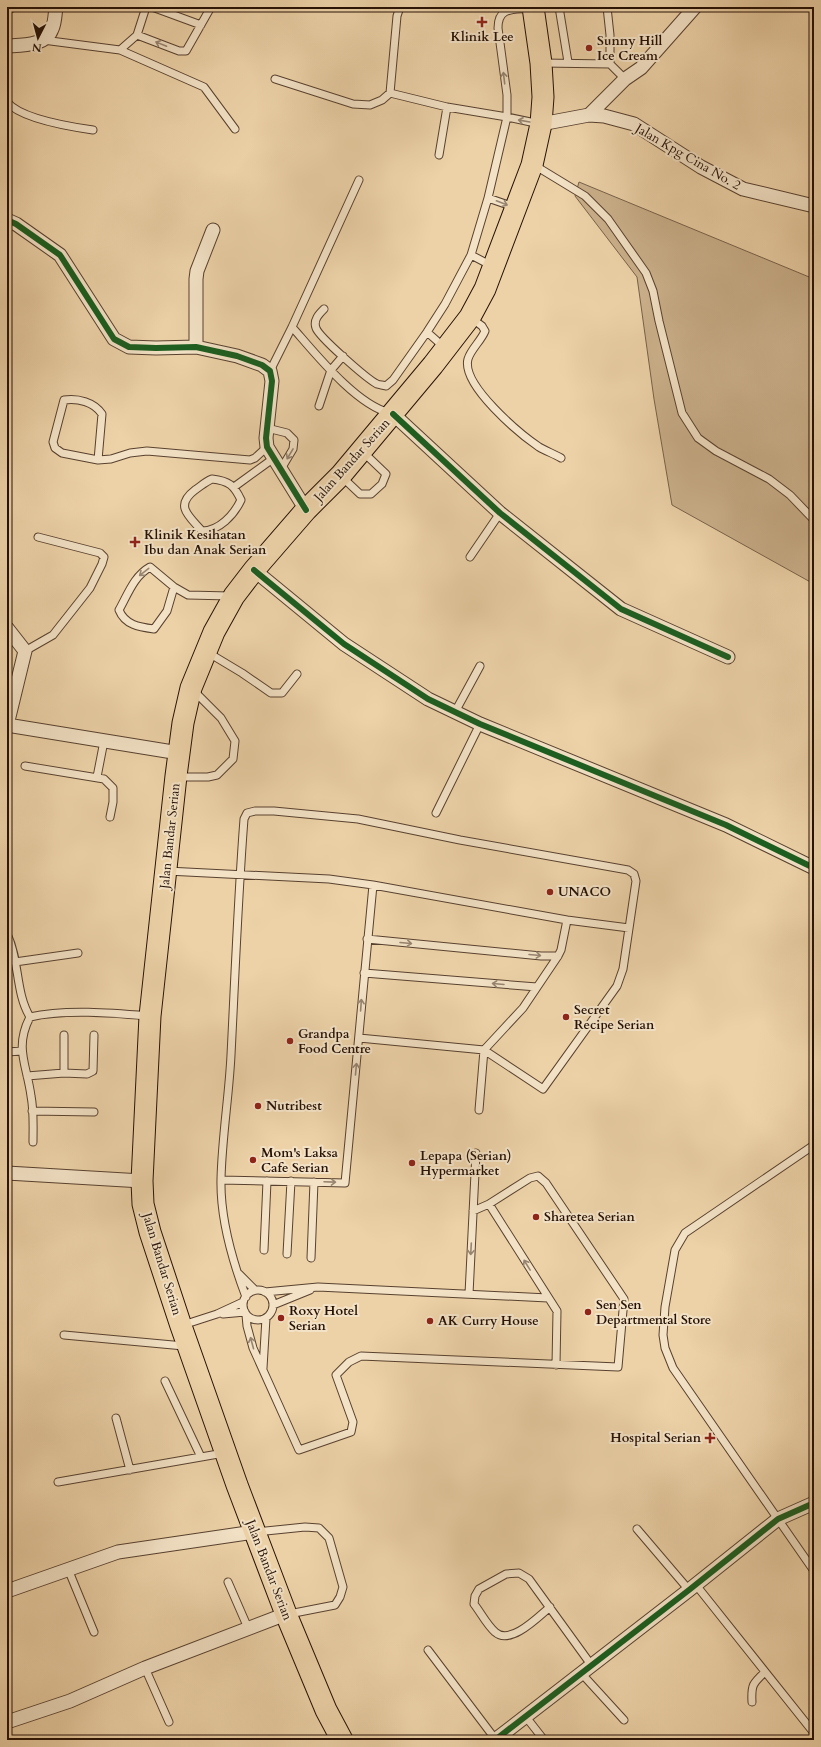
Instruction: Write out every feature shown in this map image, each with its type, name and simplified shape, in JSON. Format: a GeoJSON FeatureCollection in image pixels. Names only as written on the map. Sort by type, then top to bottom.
{"type":"FeatureCollection","features":[{"type":"Feature","properties":{"kind":"main road","name":"Jalan Bandar Serian"},"geometry":{"type":"LineString","coordinates":[[342,1740],[326,1710],[254,1532],[181,1326],[150,1232],[143,1204],[142,1182],[150,1016],[176,776],[183,723],[191,688],[205,651],[234,596],[254,570],[306,510],[341,475],[393,414],[470,316],[485,290],[532,165],[541,124],[543,97],[541,63],[534,8]]}},
{"type":"Feature","properties":{"kind":"street"},"geometry":{"type":"LineString","coordinates":[[7,46],[28,45],[43,40],[52,30],[56,7]]}},
{"type":"Feature","properties":{"kind":"street"},"geometry":{"type":"LineString","coordinates":[[589,115],[625,79],[641,68],[695,7]]}},
{"type":"Feature","properties":{"kind":"street","name":"Jalan Kpg Cina No. 2"},"geometry":{"type":"LineString","coordinates":[[541,124],[589,115],[604,116],[634,124],[701,167],[743,189],[813,205]]}},
{"type":"Feature","properties":{"kind":"street"},"geometry":{"type":"LineString","coordinates":[[7,220],[16,224],[60,255],[114,339],[129,347],[196,347],[238,356],[262,365],[270,371],[272,381],[267,428],[267,446],[306,510]]}},
{"type":"Feature","properties":{"kind":"street"},"geometry":{"type":"LineString","coordinates":[[196,347],[197,271],[213,230]]}},
{"type":"Feature","properties":{"kind":"street"},"geometry":{"type":"LineString","coordinates":[[393,414],[500,513],[621,609],[728,657]]}},
{"type":"Feature","properties":{"kind":"street"},"geometry":{"type":"LineString","coordinates":[[254,570],[344,644],[428,699],[480,724],[726,825],[814,868]]}},
{"type":"Feature","properties":{"kind":"street"},"geometry":{"type":"LineString","coordinates":[[7,628],[25,651],[7,725],[179,754]]}},
{"type":"Feature","properties":{"kind":"street"},"geometry":{"type":"LineString","coordinates":[[7,1173],[142,1182]]}},
{"type":"Feature","properties":{"kind":"street"},"geometry":{"type":"LineString","coordinates":[[496,1740],[693,1588],[778,1519],[814,1503]]}},
{"type":"Feature","properties":{"kind":"street"},"geometry":{"type":"LineString","coordinates":[[7,1591],[118,1552],[254,1532]]}},
{"type":"Feature","properties":{"kind":"street"},"geometry":{"type":"LineString","coordinates":[[7,1722],[70,1701],[145,1668],[286,1614]]}},
{"type":"Feature","properties":{"kind":"lane"},"geometry":{"type":"LineString","coordinates":[[7,10],[15,7]]}},
{"type":"Feature","properties":{"kind":"lane"},"geometry":{"type":"LineString","coordinates":[[120,50],[137,35],[146,7]]}},
{"type":"Feature","properties":{"kind":"lane"},"geometry":{"type":"LineString","coordinates":[[152,7],[201,26]]}},
{"type":"Feature","properties":{"kind":"lane"},"geometry":{"type":"LineString","coordinates":[[137,35],[179,51],[186,51],[211,7]]}},
{"type":"Feature","properties":{"kind":"lane"},"geometry":{"type":"LineString","coordinates":[[275,79],[353,104],[370,105],[382,100],[390,93],[397,16],[400,7]]}},
{"type":"Feature","properties":{"kind":"lane"},"geometry":{"type":"LineString","coordinates":[[559,7],[568,62]]}},
{"type":"Feature","properties":{"kind":"lane"},"geometry":{"type":"LineString","coordinates":[[606,7],[610,35],[610,64]]}},
{"type":"Feature","properties":{"kind":"lane"},"geometry":{"type":"LineString","coordinates":[[324,309],[318,315],[316,321],[316,327],[321,335],[370,380],[386,386],[393,380],[428,332],[471,255],[488,198],[507,117],[507,95],[498,19],[502,13],[507,11],[534,8]]}},
{"type":"Feature","properties":{"kind":"lane"},"geometry":{"type":"LineString","coordinates":[[43,40],[120,50],[204,87],[235,129]]}},
{"type":"Feature","properties":{"kind":"lane"},"geometry":{"type":"LineString","coordinates":[[541,63],[568,62],[610,64],[625,79]]}},
{"type":"Feature","properties":{"kind":"lane"},"geometry":{"type":"LineString","coordinates":[[7,65],[7,79]]}},
{"type":"Feature","properties":{"kind":"lane"},"geometry":{"type":"LineString","coordinates":[[390,93],[447,107],[541,124]]}},
{"type":"Feature","properties":{"kind":"lane"},"geometry":{"type":"LineString","coordinates":[[7,102],[14,109],[54,123],[94,130]]}},
{"type":"Feature","properties":{"kind":"lane"},"geometry":{"type":"LineString","coordinates":[[439,155],[447,107]]}},
{"type":"Feature","properties":{"kind":"lane"},"geometry":{"type":"LineString","coordinates":[[532,165],[544,170],[585,196],[608,219],[646,273],[653,291],[682,413],[698,438],[716,451],[769,479],[790,495],[814,520]]}},
{"type":"Feature","properties":{"kind":"lane"},"geometry":{"type":"LineString","coordinates":[[270,371],[292,327],[359,180]]}},
{"type":"Feature","properties":{"kind":"lane"},"geometry":{"type":"LineString","coordinates":[[488,198],[516,208]]}},
{"type":"Feature","properties":{"kind":"lane"},"geometry":{"type":"LineString","coordinates":[[471,255],[494,267]]}},
{"type":"Feature","properties":{"kind":"lane"},"geometry":{"type":"LineString","coordinates":[[470,316],[482,326],[485,331],[483,337],[468,359],[469,375],[478,390],[511,425],[540,447],[561,458]]}},
{"type":"Feature","properties":{"kind":"lane"},"geometry":{"type":"LineString","coordinates":[[292,327],[349,388],[372,406],[381,411],[393,414]]}},
{"type":"Feature","properties":{"kind":"lane"},"geometry":{"type":"LineString","coordinates":[[428,332],[446,348]]}},
{"type":"Feature","properties":{"kind":"lane"},"geometry":{"type":"LineString","coordinates":[[319,406],[331,370],[343,356]]}},
{"type":"Feature","properties":{"kind":"lane"},"geometry":{"type":"LineString","coordinates":[[98,460],[102,414],[93,404],[71,399],[64,400],[53,442],[55,448],[62,453],[98,460],[111,459],[130,453],[147,451],[250,460],[256,458],[267,446]]}},
{"type":"Feature","properties":{"kind":"lane"},"geometry":{"type":"LineString","coordinates":[[234,487],[277,463],[293,450],[294,440],[287,433],[267,428]]}},
{"type":"Feature","properties":{"kind":"lane"},"geometry":{"type":"LineString","coordinates":[[341,475],[360,494],[371,494],[382,484],[386,474],[362,451]]}},
{"type":"Feature","properties":{"kind":"lane"},"geometry":{"type":"LineString","coordinates":[[212,479],[222,480],[234,487],[241,500],[239,505],[225,522],[211,531],[202,531],[186,514],[184,502],[206,481],[212,479]]}},
{"type":"Feature","properties":{"kind":"lane"},"geometry":{"type":"LineString","coordinates":[[470,557],[500,513]]}},
{"type":"Feature","properties":{"kind":"lane"},"geometry":{"type":"LineString","coordinates":[[25,651],[53,635],[90,588],[104,557],[100,553],[38,537]]}},
{"type":"Feature","properties":{"kind":"lane"},"geometry":{"type":"LineString","coordinates":[[174,587],[167,611],[154,628],[136,627],[122,617],[119,610],[134,582],[142,572],[150,567],[174,587],[188,595],[234,596]]}},
{"type":"Feature","properties":{"kind":"lane"},"geometry":{"type":"LineString","coordinates":[[205,651],[242,673],[271,693],[282,693],[297,674]]}},
{"type":"Feature","properties":{"kind":"lane"},"geometry":{"type":"LineString","coordinates":[[456,712],[480,666]]}},
{"type":"Feature","properties":{"kind":"lane"},"geometry":{"type":"LineString","coordinates":[[176,776],[217,776],[233,759],[235,741],[221,718],[191,688]]}},
{"type":"Feature","properties":{"kind":"lane"},"geometry":{"type":"LineString","coordinates":[[436,813],[480,724]]}},
{"type":"Feature","properties":{"kind":"lane"},"geometry":{"type":"LineString","coordinates":[[97,777],[104,741]]}},
{"type":"Feature","properties":{"kind":"lane"},"geometry":{"type":"LineString","coordinates":[[26,766],[104,778],[113,788],[113,802],[110,817]]}},
{"type":"Feature","properties":{"kind":"lane"},"geometry":{"type":"LineString","coordinates":[[359,1038],[484,1050],[543,1089],[617,986],[623,969],[636,881],[634,874],[628,870],[460,840],[358,819],[274,811],[255,811],[247,813],[244,819],[230,1082],[221,1180],[225,1222],[236,1271],[245,1299],[247,1326],[253,1348],[299,1450],[351,1432],[353,1422],[336,1375],[349,1362],[361,1356],[618,1367],[624,1299],[546,1183],[538,1176],[530,1178],[489,1204],[473,1210]]}},
{"type":"Feature","properties":{"kind":"lane"},"geometry":{"type":"LineString","coordinates":[[166,871],[329,879],[373,885],[567,920],[629,928]]}},
{"type":"Feature","properties":{"kind":"lane"},"geometry":{"type":"LineString","coordinates":[[221,1180],[345,1183],[373,885]]}},
{"type":"Feature","properties":{"kind":"lane"},"geometry":{"type":"LineString","coordinates":[[479,1110],[484,1050],[523,1008],[558,956],[561,950],[567,920]]}},
{"type":"Feature","properties":{"kind":"lane"},"geometry":{"type":"LineString","coordinates":[[7,934],[16,962],[24,1007],[30,1018]]}},
{"type":"Feature","properties":{"kind":"lane"},"geometry":{"type":"LineString","coordinates":[[367,940],[541,956],[558,956]]}},
{"type":"Feature","properties":{"kind":"lane"},"geometry":{"type":"LineString","coordinates":[[16,962],[78,953]]}},
{"type":"Feature","properties":{"kind":"lane"},"geometry":{"type":"LineString","coordinates":[[364,973],[537,987]]}},
{"type":"Feature","properties":{"kind":"lane"},"geometry":{"type":"LineString","coordinates":[[30,1018],[44,1014],[107,1013],[150,1016]]}},
{"type":"Feature","properties":{"kind":"lane"},"geometry":{"type":"LineString","coordinates":[[30,1018],[21,1039],[22,1051],[32,1097],[33,1142]]}},
{"type":"Feature","properties":{"kind":"lane"},"geometry":{"type":"LineString","coordinates":[[64,1035],[64,1073]]}},
{"type":"Feature","properties":{"kind":"lane"},"geometry":{"type":"LineString","coordinates":[[27,1076],[64,1073],[86,1074],[93,1071],[94,1035]]}},
{"type":"Feature","properties":{"kind":"lane"},"geometry":{"type":"LineString","coordinates":[[7,1052],[22,1051]]}},
{"type":"Feature","properties":{"kind":"lane"},"geometry":{"type":"LineString","coordinates":[[32,1111],[94,1112]]}},
{"type":"Feature","properties":{"kind":"lane"},"geometry":{"type":"LineString","coordinates":[[814,1145],[685,1233],[675,1250],[665,1307],[663,1335],[665,1348],[672,1368],[814,1571]]}},
{"type":"Feature","properties":{"kind":"lane"},"geometry":{"type":"LineString","coordinates":[[469,1294],[476,1153]]}},
{"type":"Feature","properties":{"kind":"lane"},"geometry":{"type":"LineString","coordinates":[[264,1250],[267,1180]]}},
{"type":"Feature","properties":{"kind":"lane"},"geometry":{"type":"LineString","coordinates":[[287,1254],[291,1182]]}},
{"type":"Feature","properties":{"kind":"lane"},"geometry":{"type":"LineString","coordinates":[[311,1258],[314,1182]]}},
{"type":"Feature","properties":{"kind":"lane"},"geometry":{"type":"LineString","coordinates":[[489,1204],[557,1311],[556,1365]]}},
{"type":"Feature","properties":{"kind":"lane"},"geometry":{"type":"LineString","coordinates":[[236,1271],[255,1290],[265,1292],[318,1287],[548,1298]]}},
{"type":"Feature","properties":{"kind":"lane"},"geometry":{"type":"LineString","coordinates":[[273,1304],[318,1287]]}},
{"type":"Feature","properties":{"kind":"lane"},"geometry":{"type":"LineString","coordinates":[[181,1326],[217,1314],[245,1299],[248,1293],[255,1290]]}},
{"type":"Feature","properties":{"kind":"lane"},"geometry":{"type":"LineString","coordinates":[[217,1314],[246,1313],[256,1320],[266,1318],[270,1314],[273,1304],[271,1297],[265,1292]]}},
{"type":"Feature","properties":{"kind":"lane"},"geometry":{"type":"LineString","coordinates":[[263,1370],[266,1318]]}},
{"type":"Feature","properties":{"kind":"lane"},"geometry":{"type":"LineString","coordinates":[[64,1335],[188,1346]]}},
{"type":"Feature","properties":{"kind":"lane"},"geometry":{"type":"LineString","coordinates":[[165,1381],[201,1457]]}},
{"type":"Feature","properties":{"kind":"lane"},"geometry":{"type":"LineString","coordinates":[[116,1418],[130,1470]]}},
{"type":"Feature","properties":{"kind":"lane"},"geometry":{"type":"LineString","coordinates":[[58,1482],[226,1453]]}},
{"type":"Feature","properties":{"kind":"lane"},"geometry":{"type":"LineString","coordinates":[[254,1532],[304,1527],[319,1528],[329,1538],[343,1587],[340,1597],[335,1605],[286,1614]]}},
{"type":"Feature","properties":{"kind":"lane"},"geometry":{"type":"LineString","coordinates":[[637,1529],[693,1588],[765,1672],[814,1733]]}},
{"type":"Feature","properties":{"kind":"lane"},"geometry":{"type":"LineString","coordinates":[[68,1569],[94,1632]]}},
{"type":"Feature","properties":{"kind":"lane"},"geometry":{"type":"LineString","coordinates":[[550,1607],[518,1633],[506,1636],[495,1633],[474,1604],[475,1596],[480,1589],[506,1574],[519,1573],[529,1578],[550,1607],[587,1670],[624,1720]]}},
{"type":"Feature","properties":{"kind":"lane"},"geometry":{"type":"LineString","coordinates":[[228,1582],[248,1628]]}},
{"type":"Feature","properties":{"kind":"lane"},"geometry":{"type":"LineString","coordinates":[[428,1650],[496,1740]]}},
{"type":"Feature","properties":{"kind":"lane"},"geometry":{"type":"LineString","coordinates":[[145,1668],[169,1722]]}},
{"type":"Feature","properties":{"kind":"lane"},"geometry":{"type":"LineString","coordinates":[[752,1702],[751,1689],[754,1682],[765,1672]]}},
{"type":"Feature","properties":{"kind":"lane"},"geometry":{"type":"LineString","coordinates":[[526,1717],[544,1740]]}},
{"type":"Feature","properties":{"kind":"shaded area"},"geometry":{"type":"Polygon","coordinates":[[[579,182],[814,279],[814,584],[672,505],[654,399],[637,277],[575,196],[579,182]]]}},
{"type":"Feature","properties":{"kind":"cycle path"},"geometry":{"type":"LineString","coordinates":[[7,220],[16,224],[60,255],[114,339],[129,347],[196,347],[237,356],[262,365],[270,371],[272,381],[266,438],[267,447],[306,510]]}},
{"type":"Feature","properties":{"kind":"cycle path"},"geometry":{"type":"LineString","coordinates":[[393,414],[500,513],[621,609],[728,657]]}},
{"type":"Feature","properties":{"kind":"cycle path"},"geometry":{"type":"LineString","coordinates":[[254,570],[344,644],[428,699],[480,724],[726,825],[814,868]]}},
{"type":"Feature","properties":{"kind":"cycle path"},"geometry":{"type":"LineString","coordinates":[[495,1740],[778,1519],[814,1503]]}},
{"type":"Feature","properties":{"kind":"place","name":"Klinik Lee"},"geometry":{"type":"Point","coordinates":[482,22]}},
{"type":"Feature","properties":{"kind":"place","name":"Sunny Hill Ice Cream"},"geometry":{"type":"Point","coordinates":[589,48]}},
{"type":"Feature","properties":{"kind":"place","name":"Klinik Kesihatan Ibu dan Anak Serian"},"geometry":{"type":"Point","coordinates":[135,542]}},
{"type":"Feature","properties":{"kind":"place","name":"UNACO"},"geometry":{"type":"Point","coordinates":[550,892]}},
{"type":"Feature","properties":{"kind":"place","name":"Secret Recipe Serian"},"geometry":{"type":"Point","coordinates":[566,1017]}},
{"type":"Feature","properties":{"kind":"place","name":"Grandpa Food Centre"},"geometry":{"type":"Point","coordinates":[290,1041]}},
{"type":"Feature","properties":{"kind":"place","name":"Nutribest"},"geometry":{"type":"Point","coordinates":[258,1106]}},
{"type":"Feature","properties":{"kind":"place","name":"Mom's Laksa Cafe Serian"},"geometry":{"type":"Point","coordinates":[253,1160]}},
{"type":"Feature","properties":{"kind":"place","name":"Lepapa (Serian) Hypermarket"},"geometry":{"type":"Point","coordinates":[412,1163]}},
{"type":"Feature","properties":{"kind":"place","name":"Sharetea Serian"},"geometry":{"type":"Point","coordinates":[536,1217]}},
{"type":"Feature","properties":{"kind":"place","name":"Sen Sen Departmental Store"},"geometry":{"type":"Point","coordinates":[588,1312]}},
{"type":"Feature","properties":{"kind":"place","name":"Roxy Hotel Serian"},"geometry":{"type":"Point","coordinates":[281,1318]}},
{"type":"Feature","properties":{"kind":"place","name":"AK Curry House"},"geometry":{"type":"Point","coordinates":[430,1321]}},
{"type":"Feature","properties":{"kind":"place","name":"Hospital Serian"},"geometry":{"type":"Point","coordinates":[710,1438]}}]}
